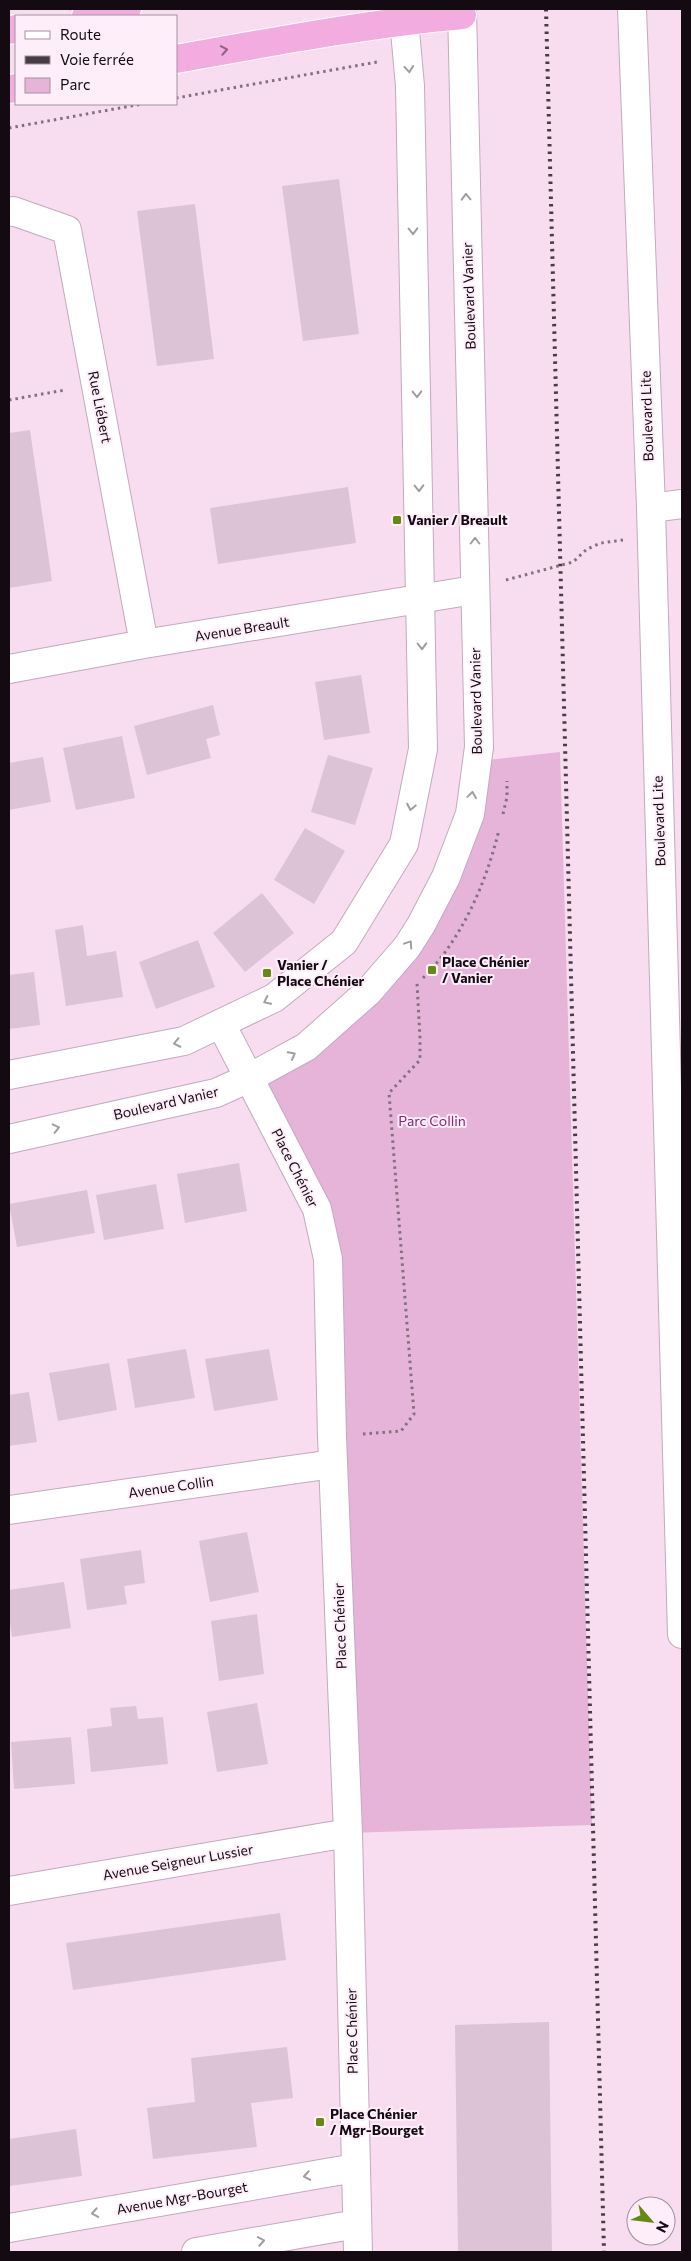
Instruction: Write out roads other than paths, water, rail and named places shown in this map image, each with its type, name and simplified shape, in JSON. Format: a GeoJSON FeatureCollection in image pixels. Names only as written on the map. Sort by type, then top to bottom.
{"type":"FeatureCollection","features":[{"type":"Feature","properties":{"kind":"highway"},"geometry":{"type":"LineString","coordinates":[[92,15],[127,9]]}},
{"type":"Feature","properties":{"kind":"highway"},"geometry":{"type":"LineString","coordinates":[[178,59],[329,31],[403,14],[462,12]]}},
{"type":"Feature","properties":{"kind":"street","name":"Boulevard Lite"},"geometry":{"type":"LineString","coordinates":[[632,9],[679,1358],[682,1634]]}},
{"type":"Feature","properties":{"kind":"street","name":"Boulevard Vanier"},"geometry":{"type":"LineString","coordinates":[[9,1139],[216,1093],[249,1078],[306,1047],[368,992],[407,947],[446,877],[470,814],[479,747],[462,12]]}},
{"type":"Feature","properties":{"kind":"street"},"geometry":{"type":"LineString","coordinates":[[9,1075],[184,1041],[274,998],[344,942],[404,844],[423,749],[422,597],[410,86],[403,14]]}},
{"type":"Feature","properties":{"kind":"street","name":"Rue Liébert"},"geometry":{"type":"LineString","coordinates":[[9,212],[13,210],[66,230],[144,644]]}},
{"type":"Feature","properties":{"kind":"street"},"geometry":{"type":"LineString","coordinates":[[650,508],[682,504]]}},
{"type":"Feature","properties":{"kind":"street","name":"Avenue Breault"},"geometry":{"type":"LineString","coordinates":[[9,669],[144,644],[474,590]]}},
{"type":"Feature","properties":{"kind":"street","name":"Place Chénier"},"geometry":{"type":"LineString","coordinates":[[222,1024],[317,1209],[328,1259],[332,1437],[348,1832],[358,2252]]}},
{"type":"Feature","properties":{"kind":"street","name":"Avenue Collin"},"geometry":{"type":"LineString","coordinates":[[9,1510],[333,1464]]}},
{"type":"Feature","properties":{"kind":"street","name":"Avenue Seigneur Lussier"},"geometry":{"type":"LineString","coordinates":[[9,1891],[348,1832]]}},
{"type":"Feature","properties":{"kind":"street","name":"Avenue Mgr-Bourget"},"geometry":{"type":"LineString","coordinates":[[9,2228],[355,2168]]}},
{"type":"Feature","properties":{"kind":"street"},"geometry":{"type":"LineString","coordinates":[[196,2252],[357,2224]]}},
{"type":"Feature","properties":{"kind":"railway"},"geometry":{"type":"LineString","coordinates":[[546,9],[604,2252]]}},
{"type":"Feature","properties":{"kind":"place","name":"Vanier / Breault"},"geometry":{"type":"Point","coordinates":[397,520]}},
{"type":"Feature","properties":{"kind":"place","name":"Place Chénier / Vanier"},"geometry":{"type":"Point","coordinates":[432,970]}},
{"type":"Feature","properties":{"kind":"place","name":"Vanier / Place Chénier"},"geometry":{"type":"Point","coordinates":[267,973]}},
{"type":"Feature","properties":{"kind":"place","name":"Place Chénier / Mgr-Bourget"},"geometry":{"type":"Point","coordinates":[320,2122]}},
{"type":"Feature","properties":{"kind":"park label","name":"Parc Collin"},"geometry":{"type":"Point","coordinates":[432,1121]}}]}
